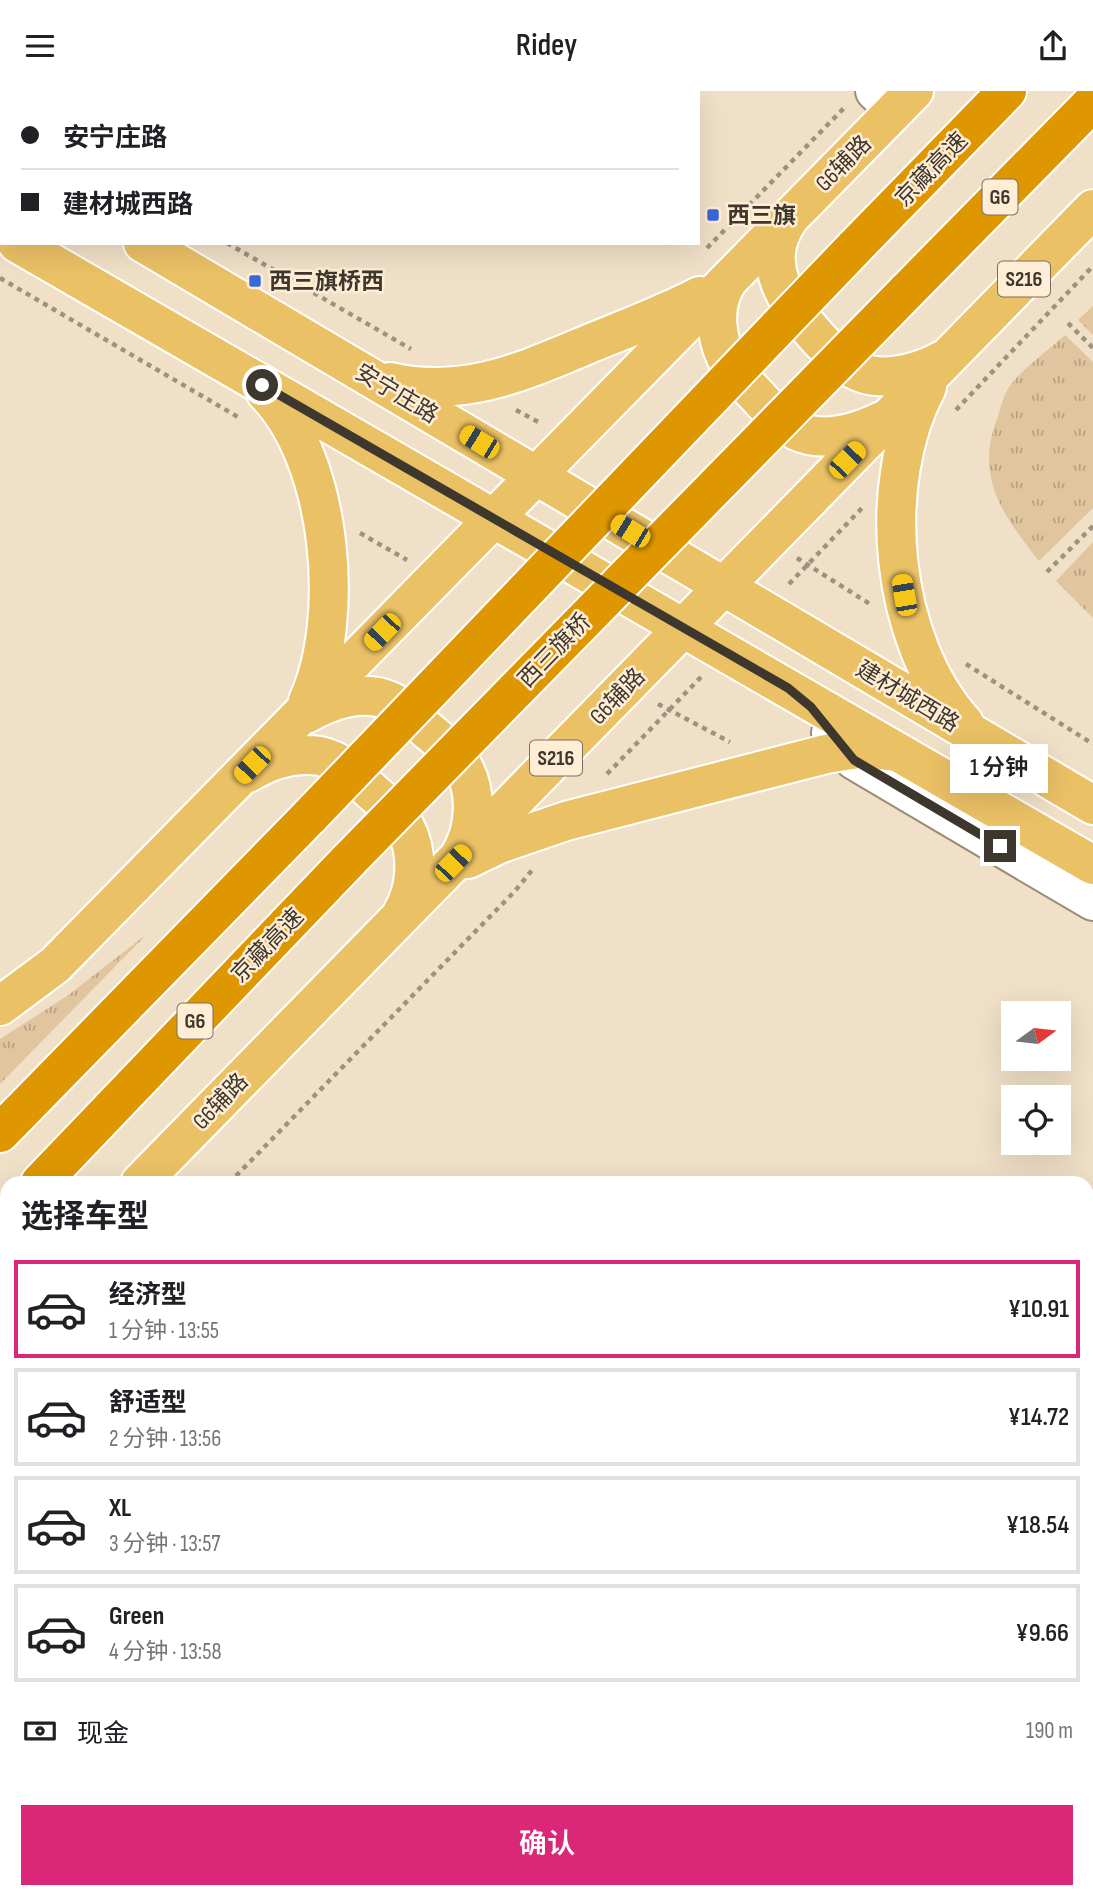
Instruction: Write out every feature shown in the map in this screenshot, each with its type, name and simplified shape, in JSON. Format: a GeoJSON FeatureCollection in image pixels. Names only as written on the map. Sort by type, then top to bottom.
{"type":"FeatureCollection","features":[{"type":"Feature","properties":{"kind":"highway","name":"京藏高速"},"geometry":{"type":"LineString","coordinates":[[0,1133],[1007,91]]}},
{"type":"Feature","properties":{"kind":"highway","name":"西三旗桥"},"geometry":{"type":"LineString","coordinates":[[350,859],[1093,102]]}},
{"type":"Feature","properties":{"kind":"highway","name":"京藏高速"},"geometry":{"type":"LineString","coordinates":[[47,1176],[350,859]]}},
{"type":"Feature","properties":{"kind":"main road","name":"G6辅路"},"geometry":{"type":"LineString","coordinates":[[0,1006],[55,965],[795,211],[884,98]]}},
{"type":"Feature","properties":{"kind":"main road","name":"G6辅路"},"geometry":{"type":"LineString","coordinates":[[147,1176],[1093,209]]}},
{"type":"Feature","properties":{"kind":"main road"},"geometry":{"type":"LineString","coordinates":[[795,211],[783,227],[776,246],[779,279],[795,313],[837,358],[857,372],[889,376],[927,368],[942,361],[955,350]]}},
{"type":"Feature","properties":{"kind":"main road"},"geometry":{"type":"LineString","coordinates":[[20,245],[1093,865]]}},
{"type":"Feature","properties":{"kind":"main road","name":"安宁庄路"},"geometry":{"type":"LineString","coordinates":[[147,245],[724,586]]}},
{"type":"Feature","properties":{"kind":"main road"},"geometry":{"type":"LineString","coordinates":[[355,369],[389,382],[424,388],[474,385],[492,381],[526,370],[668,311],[709,292],[736,271]]}},
{"type":"Feature","properties":{"kind":"main road"},"geometry":{"type":"LineString","coordinates":[[736,271],[719,296],[716,316],[720,338],[735,373],[778,418],[808,435],[830,436],[867,428],[883,421],[896,410]]}},
{"type":"Feature","properties":{"kind":"main road"},"geometry":{"type":"LineString","coordinates":[[955,350],[931,380],[919,403],[901,467],[896,509],[897,557],[914,632],[939,690],[963,722],[988,743]]}},
{"type":"Feature","properties":{"kind":"main road"},"geometry":{"type":"LineString","coordinates":[[240,372],[269,396],[292,429],[315,490],[328,552],[329,606],[319,672],[307,702],[290,726]]}},
{"type":"Feature","properties":{"kind":"main road","name":"建材城西路"},"geometry":{"type":"LineString","coordinates":[[724,586],[1093,805]]}},
{"type":"Feature","properties":{"kind":"main road"},"geometry":{"type":"LineString","coordinates":[[290,726],[317,708],[352,697],[378,697],[407,710],[456,757],[468,780],[472,804],[469,834],[463,849],[440,876]]}},
{"type":"Feature","properties":{"kind":"main road"},"geometry":{"type":"LineString","coordinates":[[440,876],[482,852],[566,821],[871,748],[904,755]]}},
{"type":"Feature","properties":{"kind":"main road"},"geometry":{"type":"LineString","coordinates":[[232,785],[259,767],[294,756],[319,756],[349,769],[397,815],[410,839],[413,852],[412,884],[405,909],[394,923]]}},
{"type":"Feature","properties":{"kind":"street"},"geometry":{"type":"LineString","coordinates":[[788,688],[811,707],[840,757],[1093,901]]}},
{"type":"Feature","properties":{"kind":"path"},"geometry":{"type":"LineString","coordinates":[[707,249],[884,98]]}},
{"type":"Feature","properties":{"kind":"path"},"geometry":{"type":"LineString","coordinates":[[230,245],[414,351]]}},
{"type":"Feature","properties":{"kind":"path"},"geometry":{"type":"LineString","coordinates":[[949,417],[1093,266]]}},
{"type":"Feature","properties":{"kind":"path"},"geometry":{"type":"LineString","coordinates":[[0,278],[242,420]]}},
{"type":"Feature","properties":{"kind":"path"},"geometry":{"type":"LineString","coordinates":[[1068,323],[1093,348]]}},
{"type":"Feature","properties":{"kind":"path"},"geometry":{"type":"LineString","coordinates":[[851,520],[901,467]]}},
{"type":"Feature","properties":{"kind":"path"},"geometry":{"type":"LineString","coordinates":[[1047,572],[1093,526]]}},
{"type":"Feature","properties":{"kind":"path"},"geometry":{"type":"LineString","coordinates":[[605,777],[630,751]]}},
{"type":"Feature","properties":{"kind":"path"},"geometry":{"type":"LineString","coordinates":[[236,1176],[515,891],[566,821]]}},
{"type":"Feature","properties":{"kind":"green space"},"geometry":{"type":"Polygon","coordinates":[[[1093,306],[1093,335],[1078,320],[1093,306]]]}},
{"type":"Feature","properties":{"kind":"green space"},"geometry":{"type":"Polygon","coordinates":[[[1065,335],[1093,362],[1093,508],[1039,561],[1003,511],[996,494],[989,458],[991,438],[1010,386],[1065,335]]]}},
{"type":"Feature","properties":{"kind":"green space"},"geometry":{"type":"Polygon","coordinates":[[[1093,542],[1093,618],[1056,581],[1093,542]]]}},
{"type":"Feature","properties":{"kind":"green space"},"geometry":{"type":"Polygon","coordinates":[[[147,934],[0,1084],[0,1039],[67,996],[147,934]]]}},
{"type":"Feature","properties":{"kind":"place","name":"西三旗"},"geometry":{"type":"Point","coordinates":[713,215]}},
{"type":"Feature","properties":{"kind":"place","name":"西三旗桥西"},"geometry":{"type":"Point","coordinates":[255,281]}},
{"type":"Feature","properties":{"kind":"route"},"geometry":{"type":"LineString","coordinates":[[262,385],[788,688],[811,707],[854,760],[1000,846]]}}]}
